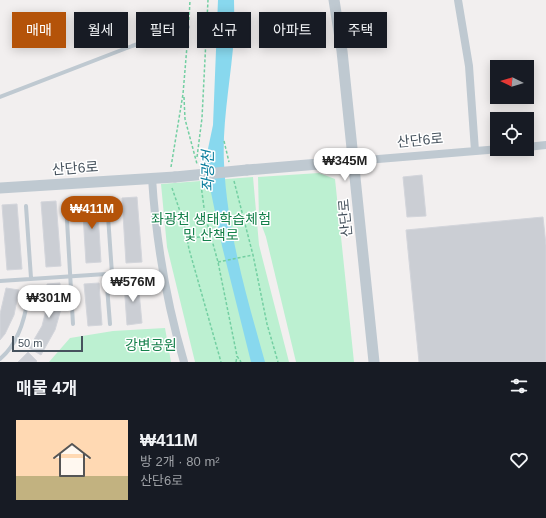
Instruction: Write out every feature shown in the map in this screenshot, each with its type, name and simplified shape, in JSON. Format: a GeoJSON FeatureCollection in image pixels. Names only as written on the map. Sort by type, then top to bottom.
{"type":"FeatureCollection","features":[{"type":"Feature","properties":{"kind":"street","name":"산단로"},"geometry":{"type":"LineString","coordinates":[[334,0],[342,51],[374,362]]}},
{"type":"Feature","properties":{"kind":"street"},"geometry":{"type":"LineString","coordinates":[[458,0],[470,66],[476,151]]}},
{"type":"Feature","properties":{"kind":"street"},"geometry":{"type":"LineString","coordinates":[[534,146],[546,145]]}},
{"type":"Feature","properties":{"kind":"street","name":"산단6로"},"geometry":{"type":"LineString","coordinates":[[0,188],[172,177],[354,160],[490,150]]}},
{"type":"Feature","properties":{"kind":"street"},"geometry":{"type":"LineString","coordinates":[[152,178],[157,242],[162,278],[173,328],[184,362]]}},
{"type":"Feature","properties":{"kind":"lane"},"geometry":{"type":"LineString","coordinates":[[0,97],[136,45]]}},
{"type":"Feature","properties":{"kind":"lane"},"geometry":{"type":"LineString","coordinates":[[107,201],[112,274]]}},
{"type":"Feature","properties":{"kind":"lane"},"geometry":{"type":"LineString","coordinates":[[66,203],[73,324]]}},
{"type":"Feature","properties":{"kind":"lane"},"geometry":{"type":"LineString","coordinates":[[26,206],[31,278]]}},
{"type":"Feature","properties":{"kind":"lane"},"geometry":{"type":"LineString","coordinates":[[0,281],[71,275],[106,274],[162,278]]}},
{"type":"Feature","properties":{"kind":"lane"},"geometry":{"type":"LineString","coordinates":[[106,274],[110,324]]}},
{"type":"Feature","properties":{"kind":"lane"},"geometry":{"type":"LineString","coordinates":[[0,359],[5,355],[21,328],[25,318],[28,297]]}},
{"type":"Feature","properties":{"kind":"path"},"geometry":{"type":"LineString","coordinates":[[189,14],[190,0]]}},
{"type":"Feature","properties":{"kind":"path"},"geometry":{"type":"LineString","coordinates":[[196,159],[202,118],[208,0]]}},
{"type":"Feature","properties":{"kind":"path"},"geometry":{"type":"LineString","coordinates":[[186,48],[183,94],[172,177],[177,206],[184,223],[221,362]]}},
{"type":"Feature","properties":{"kind":"path"},"geometry":{"type":"LineString","coordinates":[[183,94],[185,119],[198,167]]}},
{"type":"Feature","properties":{"kind":"path"},"geometry":{"type":"LineString","coordinates":[[224,141],[229,164]]}},
{"type":"Feature","properties":{"kind":"path"},"geometry":{"type":"LineString","coordinates":[[233,179],[253,255],[267,324],[278,362]]}},
{"type":"Feature","properties":{"kind":"path"},"geometry":{"type":"LineString","coordinates":[[200,183],[205,214],[218,262],[237,356],[236,362]]}},
{"type":"Feature","properties":{"kind":"path"},"geometry":{"type":"LineString","coordinates":[[187,238],[212,236]]}},
{"type":"Feature","properties":{"kind":"path"},"geometry":{"type":"LineString","coordinates":[[218,262],[253,255]]}},
{"type":"Feature","properties":{"kind":"path"},"geometry":{"type":"LineString","coordinates":[[237,356],[241,362]]}},
{"type":"Feature","properties":{"kind":"green space"},"geometry":{"type":"Polygon","coordinates":[[[319,173],[335,179],[354,362],[296,362],[266,237],[259,218],[258,177],[319,173]]]}},
{"type":"Feature","properties":{"kind":"green space","name":"좌광천 생태학습체험 및 산책로"},"geometry":{"type":"Polygon","coordinates":[[[253,177],[259,245],[289,362],[195,362],[167,247],[161,184],[253,177]]]}},
{"type":"Feature","properties":{"kind":"green space","name":"강변공원"},"geometry":{"type":"Polygon","coordinates":[[[165,328],[171,362],[49,362],[70,338],[113,331],[165,328]]]}},
{"type":"Feature","properties":{"kind":"water"},"geometry":{"type":"Polygon","coordinates":[[[218,0],[234,0],[234,12],[218,12],[218,0]]]}},
{"type":"Feature","properties":{"kind":"water","name":"좌광천"},"geometry":{"type":"Polygon","coordinates":[[[216,48],[233,48],[224,131],[226,188],[229,214],[239,264],[265,362],[251,362],[222,246],[205,163],[213,125],[216,48]]]}},
{"type":"Feature","properties":{"kind":"building"},"geometry":{"type":"Polygon","coordinates":[[[422,175],[426,216],[407,217],[403,177],[422,175]]]}},
{"type":"Feature","properties":{"kind":"building"},"geometry":{"type":"Polygon","coordinates":[[[97,197],[101,262],[86,263],[82,198],[97,197]]]}},
{"type":"Feature","properties":{"kind":"building"},"geometry":{"type":"Polygon","coordinates":[[[137,197],[142,262],[126,263],[122,198],[137,197]]]}},
{"type":"Feature","properties":{"kind":"building"},"geometry":{"type":"Polygon","coordinates":[[[56,201],[61,266],[46,267],[41,202],[56,201]]]}},
{"type":"Feature","properties":{"kind":"building"},"geometry":{"type":"Polygon","coordinates":[[[17,204],[22,269],[7,270],[2,205],[17,204]]]}},
{"type":"Feature","properties":{"kind":"building"},"geometry":{"type":"Polygon","coordinates":[[[543,217],[546,245],[546,362],[419,362],[406,230],[543,217]]]}},
{"type":"Feature","properties":{"kind":"building"},"geometry":{"type":"Polygon","coordinates":[[[138,281],[142,323],[127,325],[124,283],[138,281]]]}},
{"type":"Feature","properties":{"kind":"building"},"geometry":{"type":"Polygon","coordinates":[[[60,283],[61,309],[55,330],[41,355],[29,348],[42,326],[47,306],[47,284],[60,283]]]}},
{"type":"Feature","properties":{"kind":"building"},"geometry":{"type":"Polygon","coordinates":[[[99,283],[102,325],[88,326],[84,284],[99,283]]]}},
{"type":"Feature","properties":{"kind":"building"},"geometry":{"type":"Polygon","coordinates":[[[6,288],[19,290],[14,315],[5,334],[0,340],[0,314],[6,288]]]}},
{"type":"Feature","properties":{"kind":"building"},"geometry":{"type":"Polygon","coordinates":[[[28,352],[37,361],[36,362],[18,362],[28,352]]]}}]}
